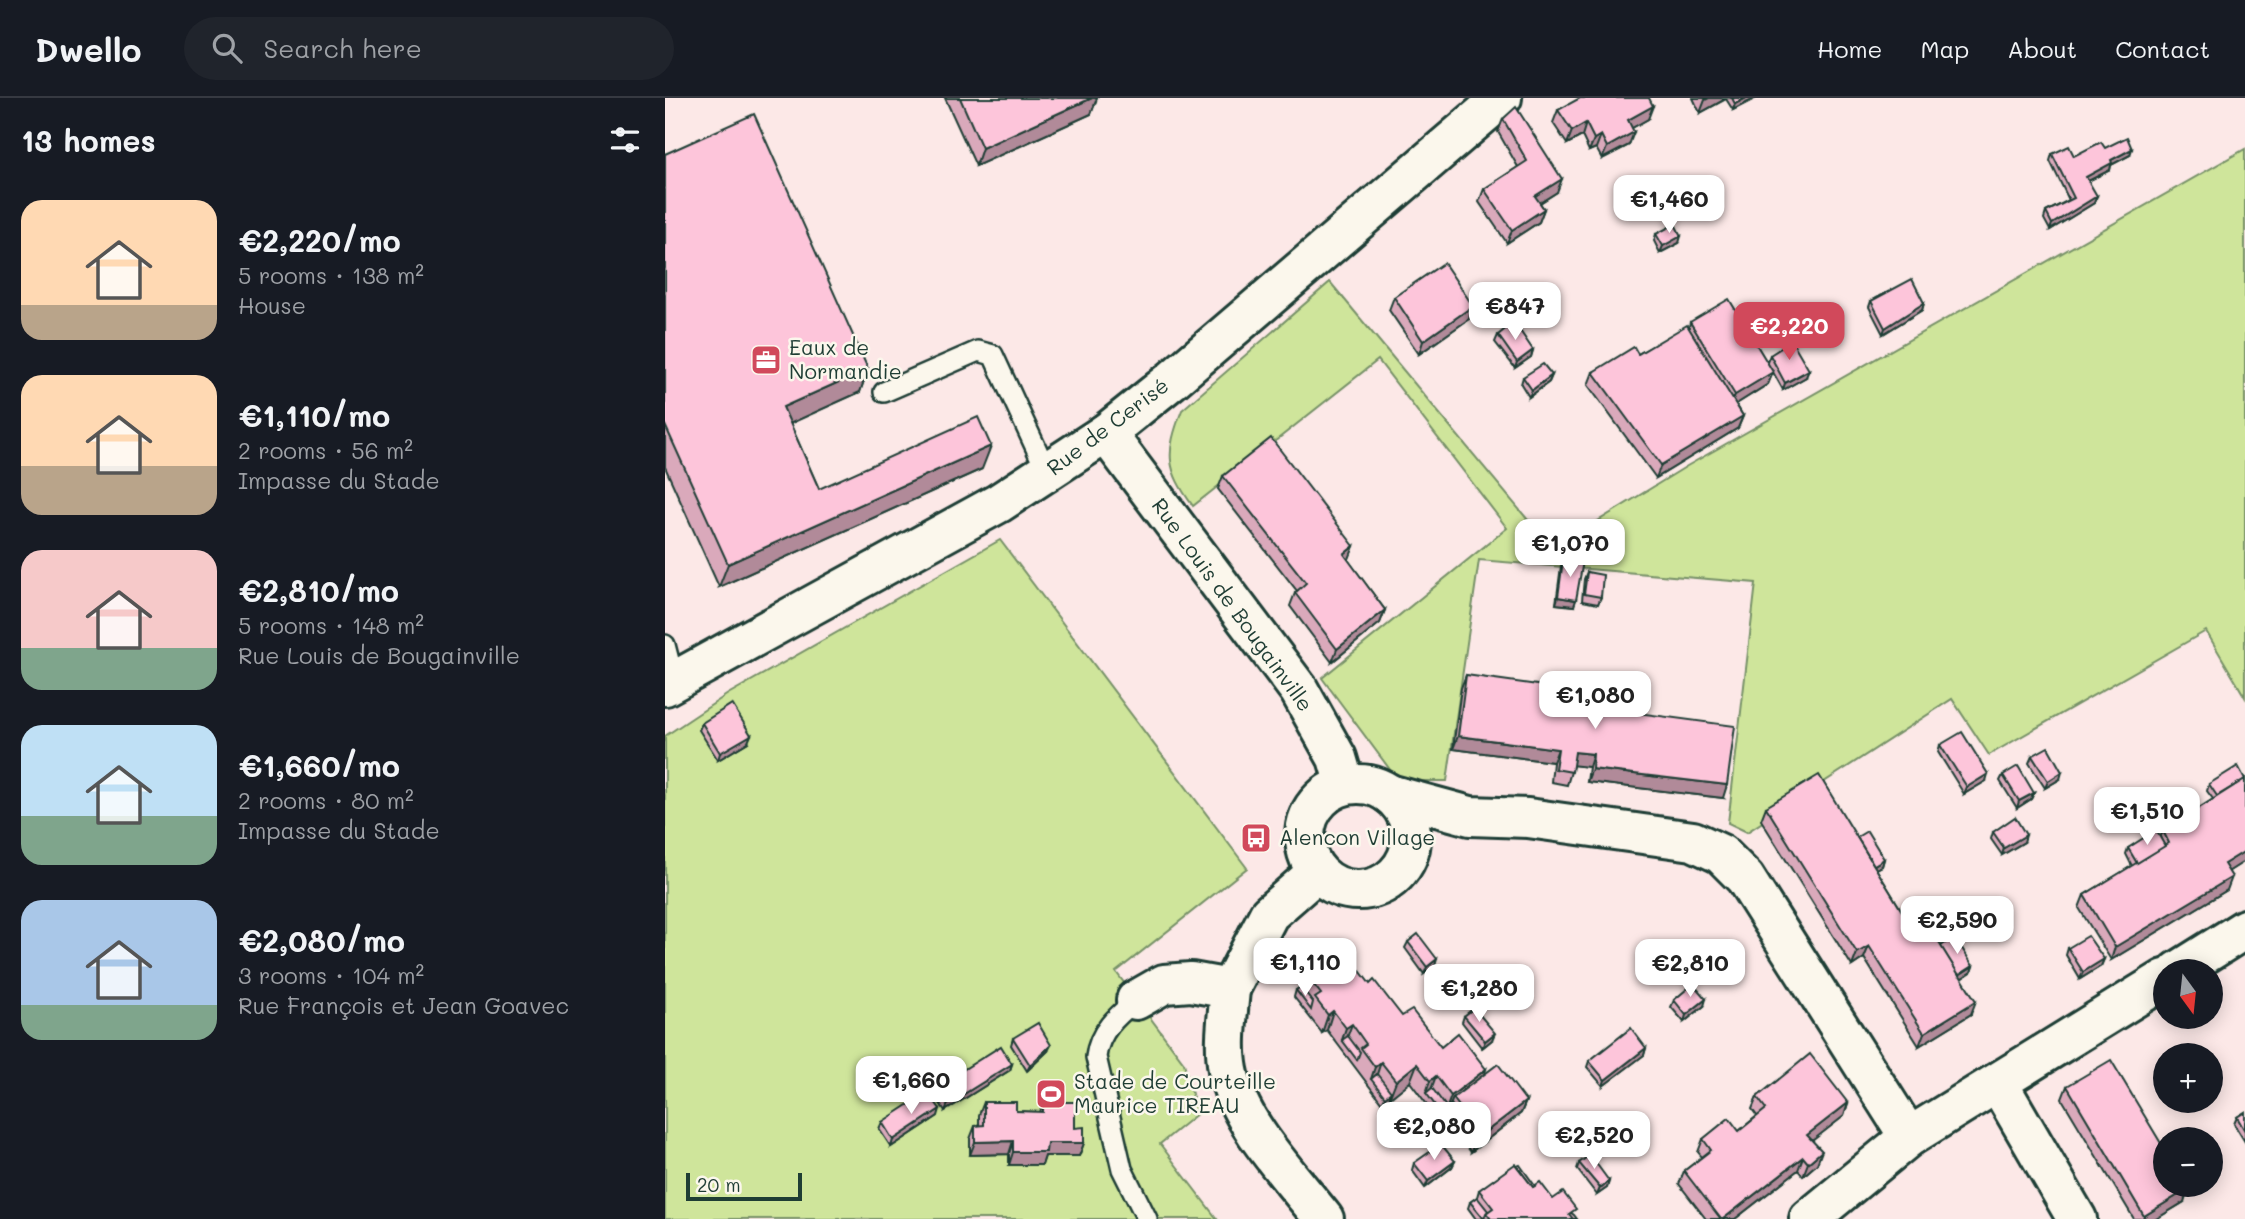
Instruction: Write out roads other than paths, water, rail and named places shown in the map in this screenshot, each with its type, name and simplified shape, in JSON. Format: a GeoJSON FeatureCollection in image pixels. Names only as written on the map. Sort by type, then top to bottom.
{"type":"FeatureCollection","features":[{"type":"Feature","properties":{"kind":"street","name":"Rue de Cerisé"},"geometry":{"type":"LineString","coordinates":[[667,672],[999,503],[1106,433],[1171,381],[1502,98]]}},
{"type":"Feature","properties":{"kind":"street","name":"Rue Louis de Bougainville"},"geometry":{"type":"LineString","coordinates":[[1106,433],[1299,690],[1337,758],[1345,785]]}},
{"type":"Feature","properties":{"kind":"street"},"geometry":{"type":"LineString","coordinates":[[1389,794],[1403,809],[1410,828],[1410,847],[1403,866],[1389,880],[1371,889],[1351,890],[1332,884],[1317,872],[1307,855],[1304,836],[1310,813],[1324,796],[1345,785],[1368,785],[1389,794],[1470,816],[1528,818],[1693,841],[1721,854],[1745,878],[1909,1137]]}},
{"type":"Feature","properties":{"kind":"street"},"geometry":{"type":"LineString","coordinates":[[1410,847],[1470,816]]}},
{"type":"Feature","properties":{"kind":"street"},"geometry":{"type":"LineString","coordinates":[[1317,872],[1269,914],[1230,989],[1226,1031],[1227,1070],[1239,1107],[1324,1219]]}},
{"type":"Feature","properties":{"kind":"street"},"geometry":{"type":"LineString","coordinates":[[2197,959],[2245,929]]}},
{"type":"Feature","properties":{"kind":"street"},"geometry":{"type":"LineString","coordinates":[[1136,1000],[1164,984],[1191,982],[1230,989]]}},
{"type":"Feature","properties":{"kind":"street"},"geometry":{"type":"LineString","coordinates":[[1809,1219],[1909,1137],[2153,986]]}},
{"type":"Feature","properties":{"kind":"street"},"geometry":{"type":"LineString","coordinates":[[1998,1083],[2077,1219]]}},
{"type":"Feature","properties":{"kind":"lane"},"geometry":{"type":"LineString","coordinates":[[884,392],[978,351],[993,355],[1047,472]]}},
{"type":"Feature","properties":{"kind":"lane"},"geometry":{"type":"LineString","coordinates":[[1136,1000],[1114,1019],[1098,1042],[1096,1057],[1122,1169],[1147,1219]]}},
{"type":"Feature","properties":{"kind":"place","name":"Eaux de Normandie"},"geometry":{"type":"Point","coordinates":[766,360]}},
{"type":"Feature","properties":{"kind":"place","name":"Alencon Village"},"geometry":{"type":"Point","coordinates":[1256,838]}},
{"type":"Feature","properties":{"kind":"place","name":"Stade de Courteille Maurice TIREAU"},"geometry":{"type":"Point","coordinates":[1051,1094]}}]}
